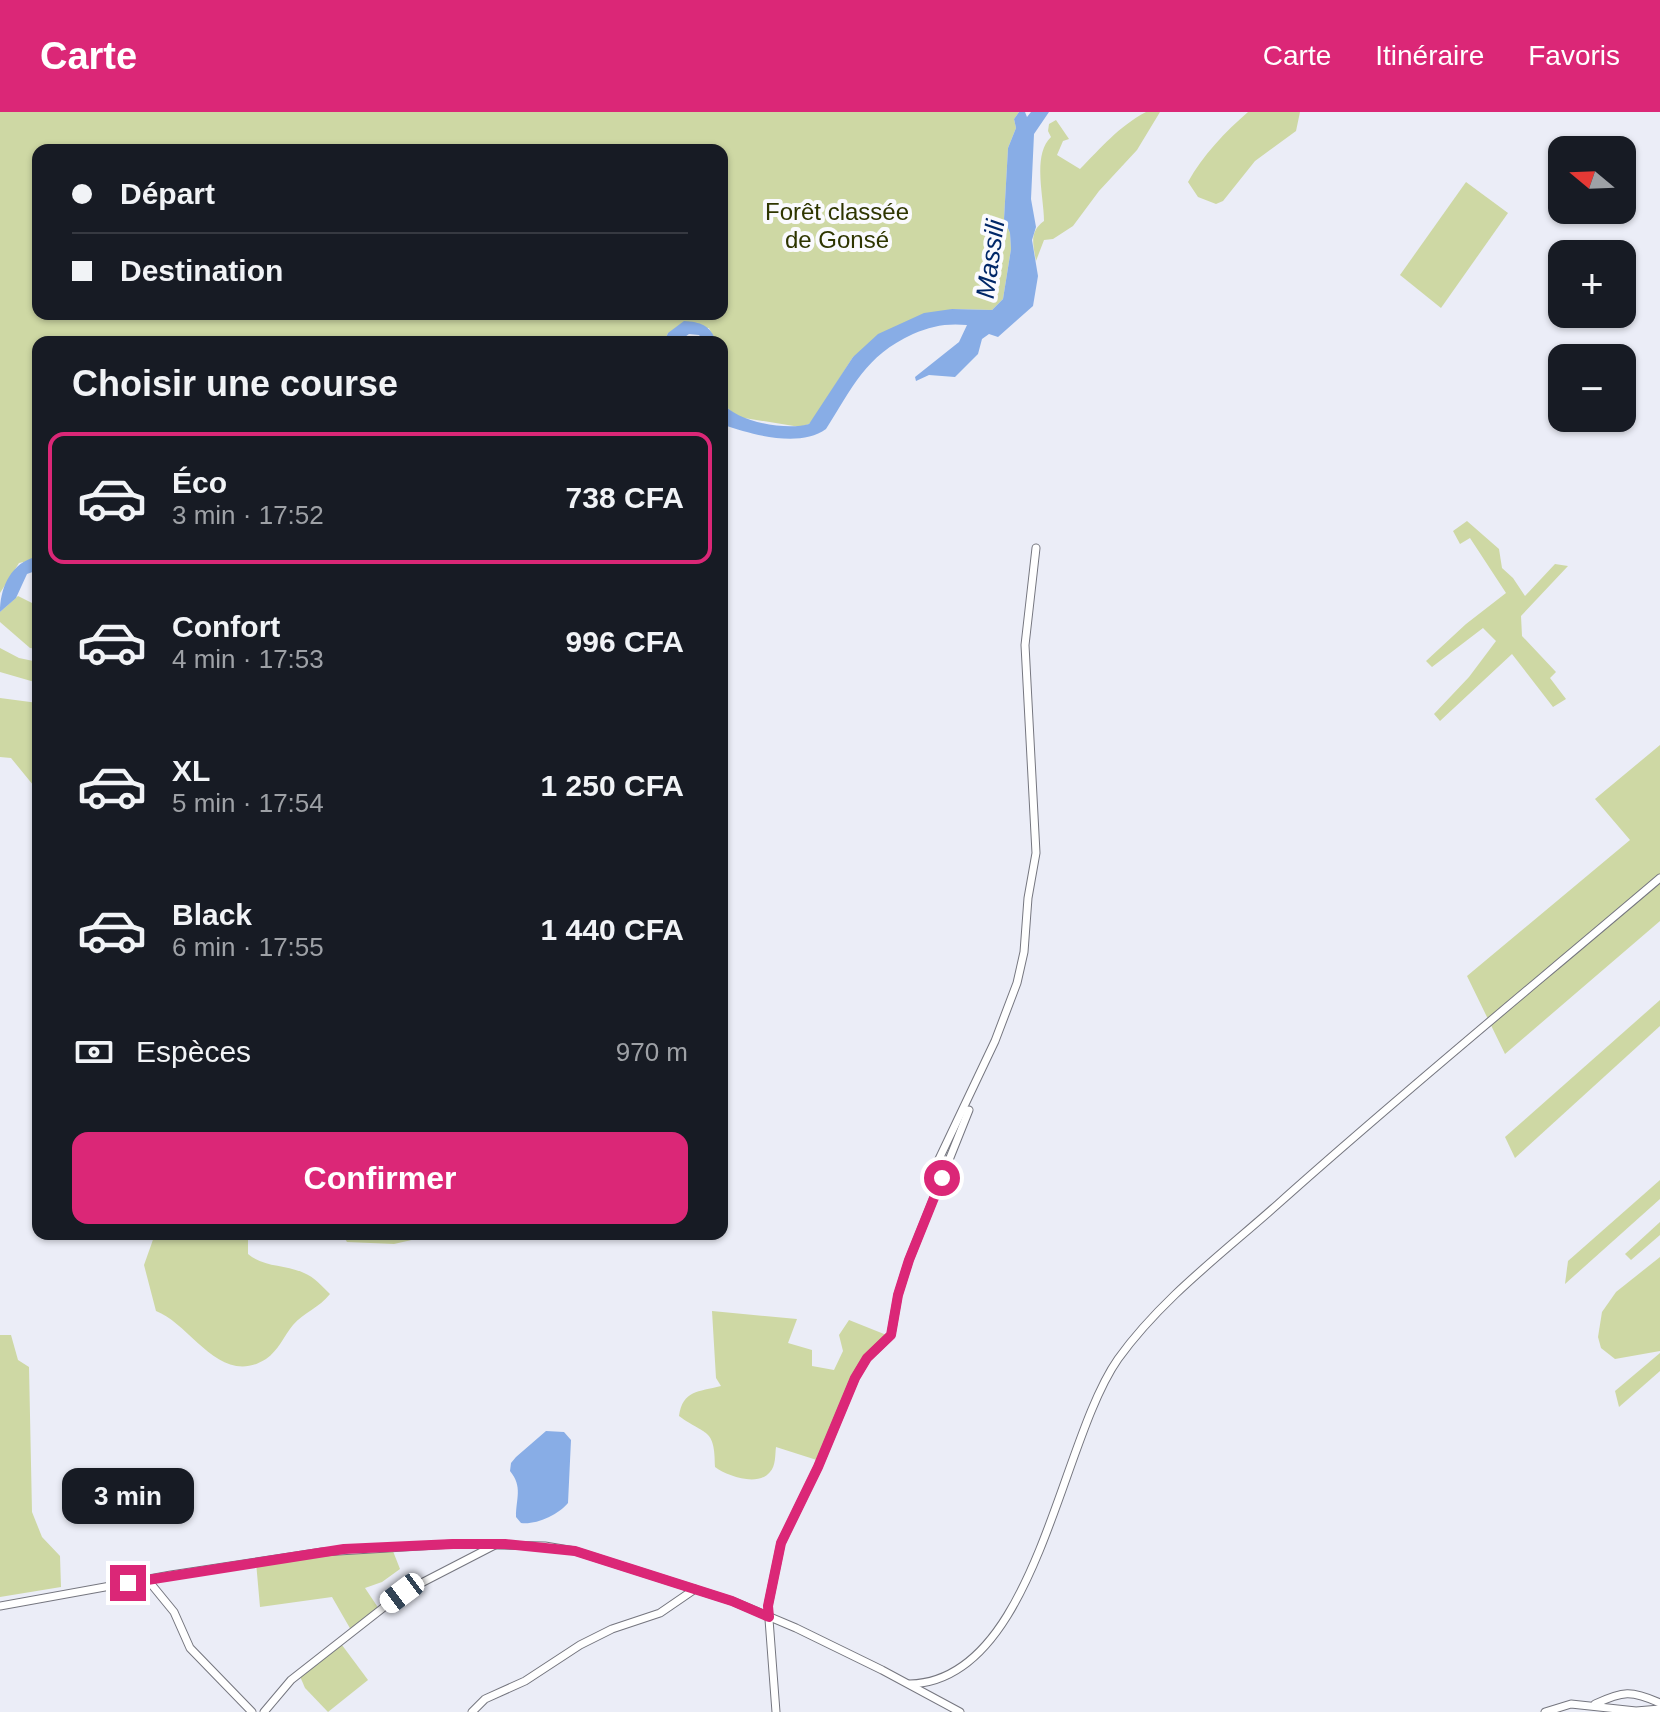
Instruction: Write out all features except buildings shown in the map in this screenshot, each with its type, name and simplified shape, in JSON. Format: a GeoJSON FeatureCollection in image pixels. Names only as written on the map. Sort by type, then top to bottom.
{"type":"FeatureCollection","features":[{"type":"Feature","properties":{"kind":"street"},"geometry":{"type":"LineString","coordinates":[[930,1178],[995,1041],[1017,983],[1024,952],[1028,898],[1036,853],[1025,645],[1036,548]]}},
{"type":"Feature","properties":{"kind":"street"},"geometry":{"type":"LineString","coordinates":[[910,1684],[931,1684],[951,1674],[973,1659],[1000,1628],[1037,1556],[1093,1403],[1138,1331],[1308,1177],[1660,878]]}},
{"type":"Feature","properties":{"kind":"street"},"geometry":{"type":"LineString","coordinates":[[776,1712],[768,1606],[781,1543],[818,1467],[855,1378],[867,1358],[891,1335],[898,1295],[909,1260],[970,1107]]}},
{"type":"Feature","properties":{"kind":"street"},"geometry":{"type":"LineString","coordinates":[[0,1606],[147,1579],[366,1547],[497,1544],[575,1551],[732,1601],[796,1628],[960,1712]]}},
{"type":"Feature","properties":{"kind":"street"},"geometry":{"type":"LineString","coordinates":[[264,1712],[291,1680],[402,1593],[497,1544]]}},
{"type":"Feature","properties":{"kind":"street"},"geometry":{"type":"LineString","coordinates":[[147,1579],[174,1612],[190,1648],[252,1712]]}},
{"type":"Feature","properties":{"kind":"street"},"geometry":{"type":"LineString","coordinates":[[472,1712],[485,1699],[525,1681],[580,1645],[612,1629],[660,1613],[695,1589]]}},
{"type":"Feature","properties":{"kind":"street"},"geometry":{"type":"LineString","coordinates":[[1593,1705],[1618,1693],[1638,1692],[1660,1706]]}},
{"type":"Feature","properties":{"kind":"street"},"geometry":{"type":"LineString","coordinates":[[1545,1712],[1571,1704],[1636,1711],[1660,1706]]}},
{"type":"Feature","properties":{"kind":"green space","name":"Forêt classée de Gonsé"},"geometry":{"type":"Polygon","coordinates":[[[0,112],[1019,112],[1014,119],[1016,128],[1008,148],[1004,219],[1010,233],[1011,249],[1003,299],[992,310],[952,309],[853,357],[815,417],[809,424],[800,427],[738,417],[728,408],[728,336],[713,336],[709,328],[668,333],[667,336],[32,336],[32,560],[19,563],[0,593],[0,112]]]}},
{"type":"Feature","properties":{"kind":"green space"},"geometry":{"type":"Polygon","coordinates":[[[1146,112],[1160,112],[1137,150],[1099,191],[1073,226],[1053,239],[1044,240],[1036,261],[1033,239],[1044,221],[1040,165],[1045,145],[1051,137],[1049,124],[1056,120],[1069,139],[1063,141],[1057,155],[1080,169],[1119,131],[1146,112]]]}},
{"type":"Feature","properties":{"kind":"green space"},"geometry":{"type":"Polygon","coordinates":[[[1248,112],[1300,112],[1296,131],[1255,161],[1223,201],[1216,204],[1198,197],[1188,182],[1215,144],[1248,112]]]}},
{"type":"Feature","properties":{"kind":"green space"},"geometry":{"type":"Polygon","coordinates":[[[1466,182],[1508,213],[1441,308],[1400,275],[1466,182]]]}},
{"type":"Feature","properties":{"kind":"green space"},"geometry":{"type":"Polygon","coordinates":[[[1467,521],[1499,549],[1502,568],[1525,596],[1555,564],[1568,566],[1521,616],[1522,636],[1556,672],[1550,678],[1566,699],[1553,707],[1512,654],[1440,721],[1434,714],[1469,677],[1496,641],[1483,628],[1432,667],[1426,661],[1506,593],[1470,538],[1460,544],[1453,531],[1467,521]]]}},
{"type":"Feature","properties":{"kind":"green space"},"geometry":{"type":"Polygon","coordinates":[[[18,596],[32,603],[32,648],[0,622],[0,612],[18,596]]]}},
{"type":"Feature","properties":{"kind":"green space"},"geometry":{"type":"Polygon","coordinates":[[[0,648],[32,661],[32,681],[0,672],[0,648]]]}},
{"type":"Feature","properties":{"kind":"green space"},"geometry":{"type":"Polygon","coordinates":[[[0,698],[32,702],[32,784],[11,758],[0,757],[0,698]]]}},
{"type":"Feature","properties":{"kind":"green space"},"geometry":{"type":"Polygon","coordinates":[[[1660,745],[1660,921],[1505,1054],[1467,976],[1630,840],[1595,799],[1660,745]]]}},
{"type":"Feature","properties":{"kind":"green space"},"geometry":{"type":"Polygon","coordinates":[[[1660,1000],[1660,1026],[1515,1158],[1505,1137],[1660,1000]]]}},
{"type":"Feature","properties":{"kind":"green space"},"geometry":{"type":"Polygon","coordinates":[[[1660,1180],[1660,1199],[1565,1284],[1568,1261],[1660,1180]]]}},
{"type":"Feature","properties":{"kind":"green space"},"geometry":{"type":"Polygon","coordinates":[[[1660,1222],[1660,1235],[1631,1260],[1625,1254],[1660,1222]]]}},
{"type":"Feature","properties":{"kind":"green space"},"geometry":{"type":"Polygon","coordinates":[[[153,1240],[248,1240],[248,1254],[261,1262],[308,1275],[330,1294],[297,1321],[266,1359],[250,1366],[234,1366],[207,1351],[169,1318],[156,1311],[144,1265],[153,1240]]]}},
{"type":"Feature","properties":{"kind":"green space"},"geometry":{"type":"Polygon","coordinates":[[[346,1240],[412,1240],[394,1244],[346,1240]]]}},
{"type":"Feature","properties":{"kind":"green space"},"geometry":{"type":"Polygon","coordinates":[[[1660,1257],[1660,1351],[1615,1359],[1601,1348],[1598,1337],[1602,1312],[1616,1292],[1660,1257]]]}},
{"type":"Feature","properties":{"kind":"green space"},"geometry":{"type":"Polygon","coordinates":[[[712,1311],[797,1319],[788,1343],[812,1350],[812,1366],[834,1370],[843,1351],[839,1335],[849,1320],[889,1336],[857,1379],[823,1462],[776,1447],[772,1469],[758,1479],[727,1474],[715,1467],[711,1439],[679,1416],[688,1397],[721,1386],[716,1378],[712,1311]]]}},
{"type":"Feature","properties":{"kind":"green space"},"geometry":{"type":"Polygon","coordinates":[[[0,1335],[11,1335],[18,1360],[29,1367],[32,1512],[42,1537],[60,1556],[61,1587],[0,1597],[0,1335]]]}},
{"type":"Feature","properties":{"kind":"green space"},"geometry":{"type":"Polygon","coordinates":[[[1660,1353],[1660,1371],[1619,1407],[1615,1391],[1660,1353]]]}},
{"type":"Feature","properties":{"kind":"green space"},"geometry":{"type":"Polygon","coordinates":[[[391,1546],[400,1569],[382,1582],[365,1588],[379,1609],[351,1630],[332,1597],[260,1607],[256,1562],[391,1546]]]}},
{"type":"Feature","properties":{"kind":"green space"},"geometry":{"type":"Polygon","coordinates":[[[339,1641],[368,1680],[328,1712],[305,1688],[299,1674],[339,1641]]]}},
{"type":"Feature","properties":{"kind":"water"},"geometry":{"type":"Polygon","coordinates":[[[1019,112],[1025,112],[1027,117],[1031,112],[1049,112],[1034,134],[1031,199],[1036,227],[1032,240],[1038,276],[1033,306],[998,337],[989,334],[982,339],[978,354],[955,377],[929,375],[916,381],[915,377],[959,342],[967,325],[933,327],[897,343],[871,363],[826,429],[815,435],[776,438],[728,426],[728,408],[749,420],[762,423],[788,426],[809,424],[853,357],[878,334],[924,313],[952,309],[992,310],[1003,299],[1011,249],[1010,233],[1004,219],[1008,148],[1016,128],[1014,119],[1019,112]]]}},
{"type":"Feature","properties":{"kind":"water"},"geometry":{"type":"Polygon","coordinates":[[[684,321],[704,326],[713,336],[667,336],[684,321]]]}},
{"type":"Feature","properties":{"kind":"water"},"geometry":{"type":"Polygon","coordinates":[[[32,558],[32,572],[27,574],[16,598],[0,612],[7,580],[32,558]]]}},
{"type":"Feature","properties":{"kind":"water"},"geometry":{"type":"Polygon","coordinates":[[[546,1431],[564,1432],[571,1440],[568,1503],[546,1518],[521,1523],[516,1517],[518,1488],[510,1471],[511,1463],[546,1431]]]}},
{"type":"Feature","properties":{"kind":"route"},"geometry":{"type":"LineString","coordinates":[[128,1583],[366,1547],[453,1544],[545,1546],[627,1566],[732,1601],[769,1617],[768,1606],[781,1543],[818,1467],[855,1378],[867,1358],[891,1335],[898,1295],[909,1260],[942,1178]]}},
{"type":"Feature","properties":{"kind":"water label","name":"Massili"},"geometry":{"type":"Point","coordinates":[990,259]}}]}
